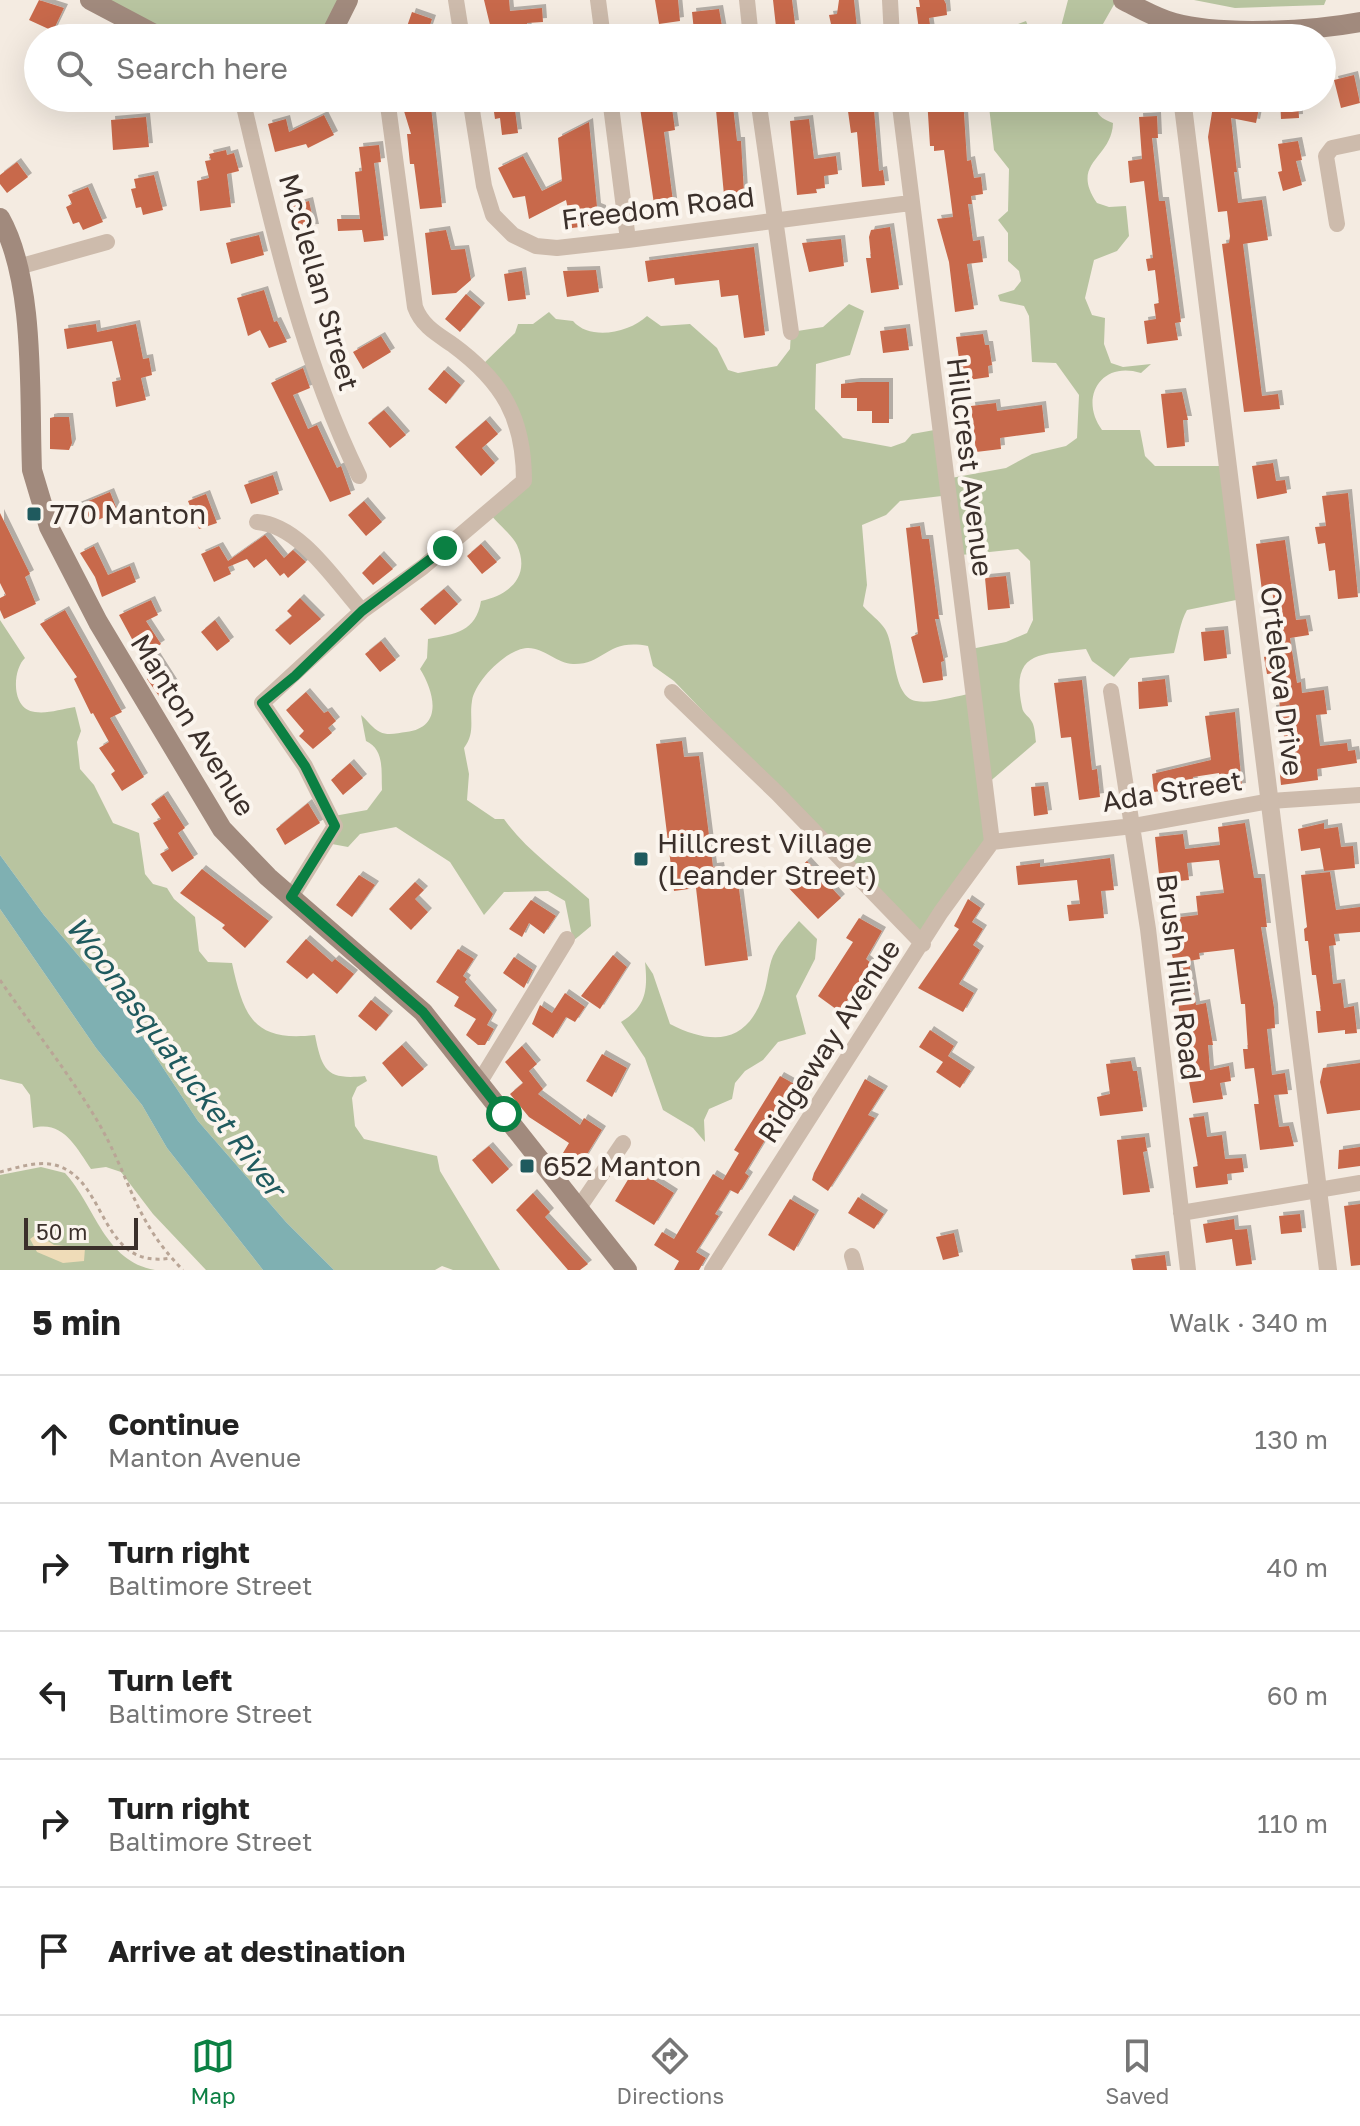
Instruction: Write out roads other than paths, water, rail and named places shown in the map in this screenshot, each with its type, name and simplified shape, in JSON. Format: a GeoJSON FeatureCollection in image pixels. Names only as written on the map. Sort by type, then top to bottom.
{"type":"FeatureCollection","features":[{"type":"Feature","properties":{"kind":"main road"},"geometry":{"type":"LineString","coordinates":[[90,0],[135,24]]}},
{"type":"Feature","properties":{"kind":"main road"},"geometry":{"type":"LineString","coordinates":[[340,24],[348,0]]}},
{"type":"Feature","properties":{"kind":"main road"},"geometry":{"type":"LineString","coordinates":[[1123,0],[1163,24]]}},
{"type":"Feature","properties":{"kind":"main road"},"geometry":{"type":"LineString","coordinates":[[1336,26],[1359,25]]}},
{"type":"Feature","properties":{"kind":"main road","name":"Manton Avenue"},"geometry":{"type":"LineString","coordinates":[[0,218],[18,267],[27,338],[32,470],[49,527],[98,622],[208,808],[252,863],[415,1004],[627,1270]]}},
{"type":"Feature","properties":{"kind":"street"},"geometry":{"type":"LineString","coordinates":[[456,0],[460,24]]}},
{"type":"Feature","properties":{"kind":"street"},"geometry":{"type":"LineString","coordinates":[[598,0],[601,24]]}},
{"type":"Feature","properties":{"kind":"street"},"geometry":{"type":"LineString","coordinates":[[747,0],[750,24]]}},
{"type":"Feature","properties":{"kind":"street"},"geometry":{"type":"LineString","coordinates":[[890,0],[891,24]]}},
{"type":"Feature","properties":{"kind":"street","name":"McClellan Street"},"geometry":{"type":"LineString","coordinates":[[246,112],[299,320],[322,389],[359,476]]}},
{"type":"Feature","properties":{"kind":"street"},"geometry":{"type":"LineString","coordinates":[[291,897],[335,826],[305,766],[262,703],[295,676],[362,611],[514,493],[524,481],[512,415],[496,382],[484,368],[425,325],[418,315],[389,112]]}},
{"type":"Feature","properties":{"kind":"street","name":"Freedom Road"},"geometry":{"type":"LineString","coordinates":[[472,112],[487,200],[493,215],[523,242],[536,246],[628,240],[910,203]]}},
{"type":"Feature","properties":{"kind":"street"},"geometry":{"type":"LineString","coordinates":[[612,112],[628,240]]}},
{"type":"Feature","properties":{"kind":"street"},"geometry":{"type":"LineString","coordinates":[[760,112],[791,332]]}},
{"type":"Feature","properties":{"kind":"street","name":"Hillcrest Avenue"},"geometry":{"type":"LineString","coordinates":[[900,112],[992,842]]}},
{"type":"Feature","properties":{"kind":"street","name":"Orteleva Drive"},"geometry":{"type":"LineString","coordinates":[[1184,112],[1328,1270]]}},
{"type":"Feature","properties":{"kind":"street"},"geometry":{"type":"LineString","coordinates":[[1337,224],[1326,156],[1332,148],[1360,142]]}},
{"type":"Feature","properties":{"kind":"street"},"geometry":{"type":"LineString","coordinates":[[18,267],[107,242]]}},
{"type":"Feature","properties":{"kind":"street"},"geometry":{"type":"LineString","coordinates":[[257,522],[273,523],[290,534],[362,611]]}},
{"type":"Feature","properties":{"kind":"street","name":"Brush Hill Road"},"geometry":{"type":"LineString","coordinates":[[1111,691],[1133,826],[1188,1270]]}},
{"type":"Feature","properties":{"kind":"street"},"geometry":{"type":"LineString","coordinates":[[672,692],[777,793],[923,944]]}},
{"type":"Feature","properties":{"kind":"street","name":"Ada Street"},"geometry":{"type":"LineString","coordinates":[[992,842],[1133,826],[1270,801],[1360,795]]}},
{"type":"Feature","properties":{"kind":"street","name":"Ridgeway Avenue"},"geometry":{"type":"LineString","coordinates":[[712,1270],[978,858],[992,842]]}},
{"type":"Feature","properties":{"kind":"street"},"geometry":{"type":"LineString","coordinates":[[479,1083],[567,939]]}},
{"type":"Feature","properties":{"kind":"street"},"geometry":{"type":"LineString","coordinates":[[578,1209],[623,1143]]}},
{"type":"Feature","properties":{"kind":"street"},"geometry":{"type":"LineString","coordinates":[[1181,1213],[1360,1183]]}},
{"type":"Feature","properties":{"kind":"water"},"geometry":{"type":"Polygon","coordinates":[[[0,855],[44,915],[127,1013],[198,1121],[286,1222],[334,1270],[263,1270],[167,1148],[142,1105],[96,1048],[0,909],[0,855]]]}},
{"type":"Feature","properties":{"kind":"place","name":"770 Manton"},"geometry":{"type":"Point","coordinates":[34,514]}},
{"type":"Feature","properties":{"kind":"place","name":"Hillcrest Village (Leander Street)"},"geometry":{"type":"Point","coordinates":[641,859]}},
{"type":"Feature","properties":{"kind":"place","name":"652 Manton"},"geometry":{"type":"Point","coordinates":[527,1166]}},
{"type":"Feature","properties":{"kind":"water label","name":"Woonasquatucket River"},"geometry":{"type":"Point","coordinates":[175,1057]}}]}
